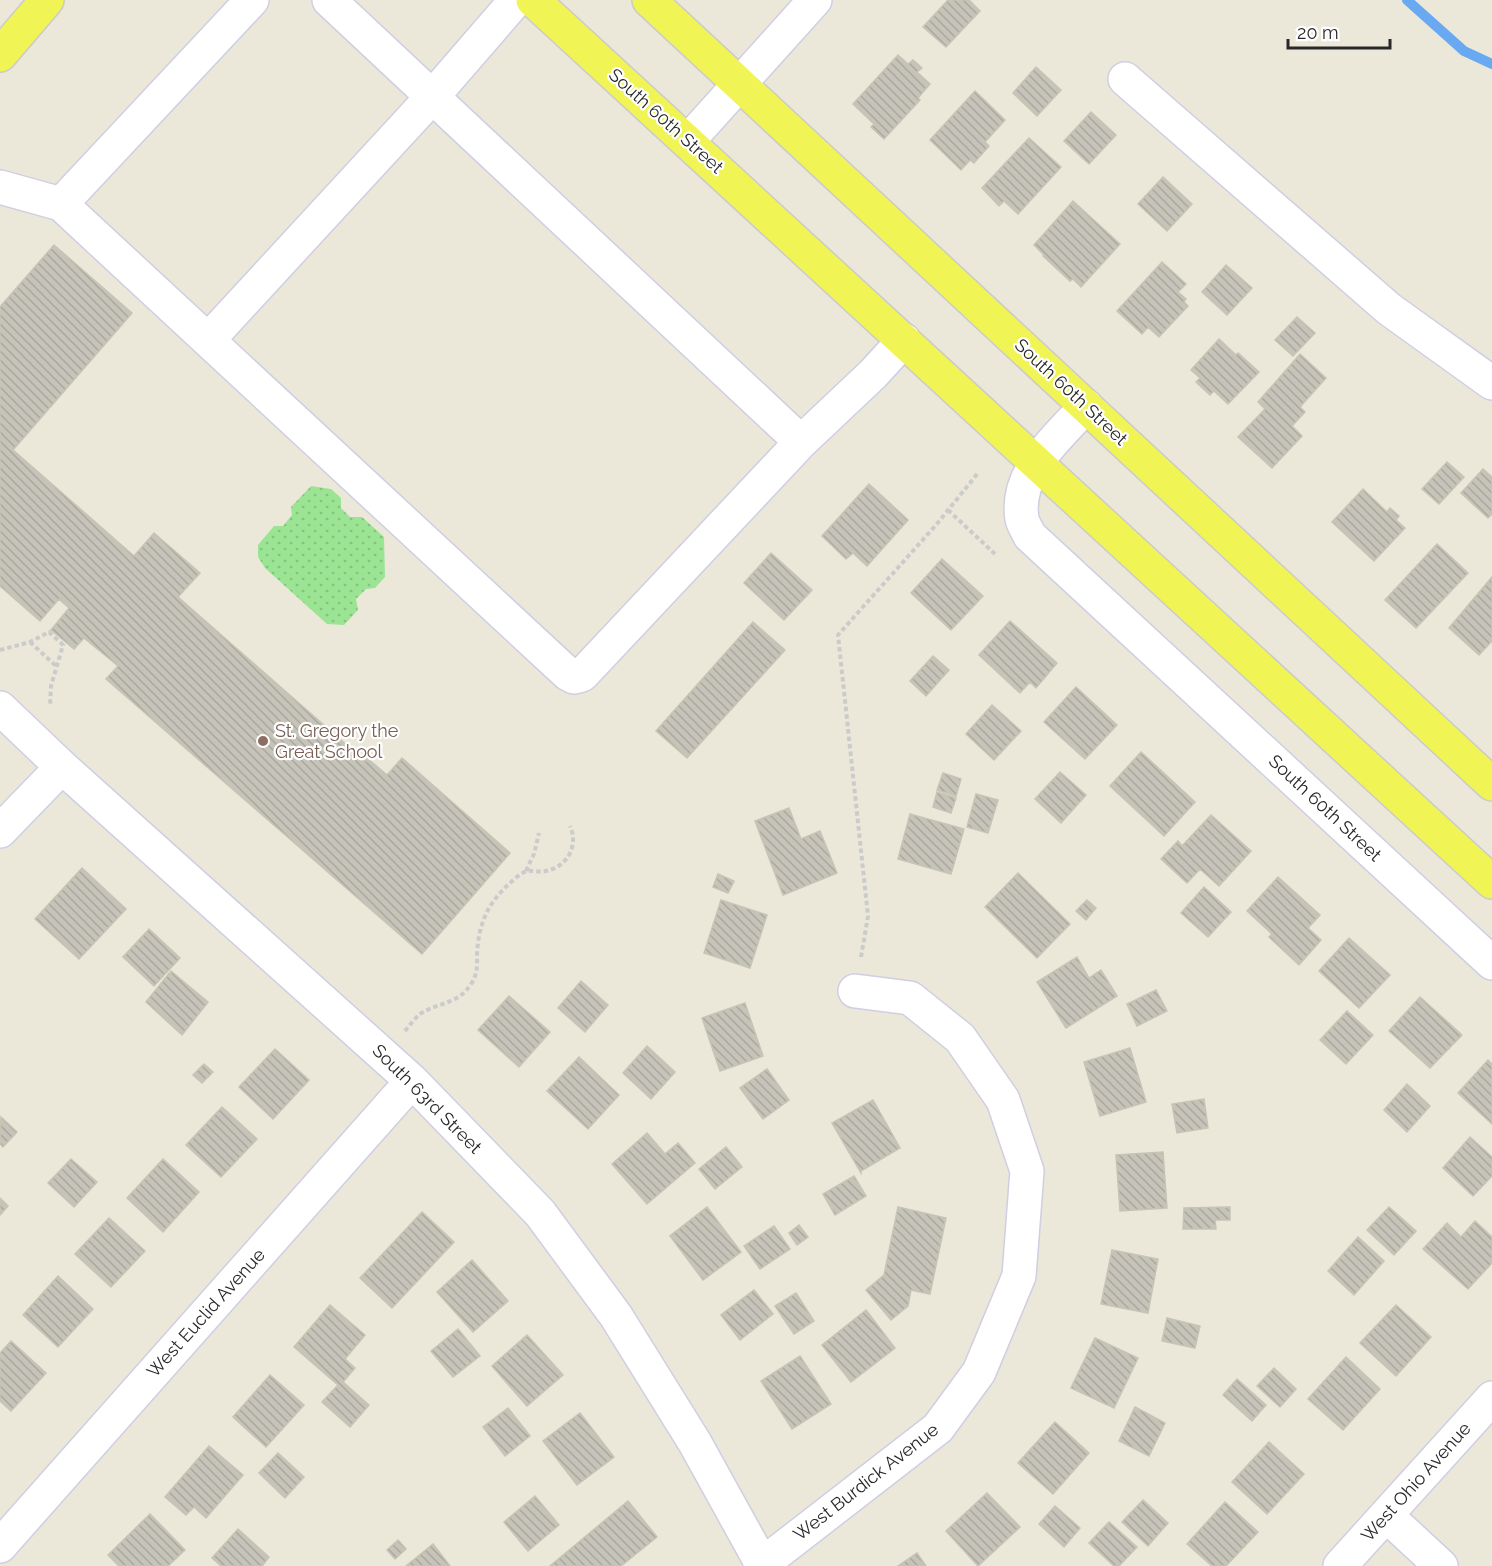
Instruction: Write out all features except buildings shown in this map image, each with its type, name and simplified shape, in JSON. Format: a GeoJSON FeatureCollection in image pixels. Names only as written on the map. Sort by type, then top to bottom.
{"type":"FeatureCollection","features":[{"type":"Feature","properties":{"kind":"main road"},"geometry":{"type":"LineString","coordinates":[[0,55],[46,0]]}},
{"type":"Feature","properties":{"kind":"main road","name":"South 60th Street"},"geometry":{"type":"LineString","coordinates":[[533,0],[1492,882]]}},
{"type":"Feature","properties":{"kind":"main road","name":"South 60th Street"},"geometry":{"type":"LineString","coordinates":[[649,0],[1492,784]]}},
{"type":"Feature","properties":{"kind":"street"},"geometry":{"type":"LineString","coordinates":[[61,204],[252,0]]}},
{"type":"Feature","properties":{"kind":"street"},"geometry":{"type":"LineString","coordinates":[[329,0],[801,442]]}},
{"type":"Feature","properties":{"kind":"street"},"geometry":{"type":"LineString","coordinates":[[209,339],[433,96],[516,0]]}},
{"type":"Feature","properties":{"kind":"street"},"geometry":{"type":"LineString","coordinates":[[688,141],[815,0]]}},
{"type":"Feature","properties":{"kind":"street"},"geometry":{"type":"LineString","coordinates":[[1125,80],[1389,309],[1492,383]]}},
{"type":"Feature","properties":{"kind":"street"},"geometry":{"type":"LineString","coordinates":[[0,187],[61,204],[574,677],[582,675],[801,442],[873,374],[904,340]]}},
{"type":"Feature","properties":{"kind":"street"},"geometry":{"type":"LineString","coordinates":[[1036,462],[1086,406]]}},
{"type":"Feature","properties":{"kind":"street","name":"South 60th Street"},"geometry":{"type":"LineString","coordinates":[[1036,462],[1023,491],[1022,519],[1030,536],[1492,963]]}},
{"type":"Feature","properties":{"kind":"street","name":"South 63rd Street"},"geometry":{"type":"LineString","coordinates":[[0,708],[62,767],[412,1081],[540,1213],[616,1316],[695,1443],[761,1566]]}},
{"type":"Feature","properties":{"kind":"street"},"geometry":{"type":"LineString","coordinates":[[0,831],[62,767]]}},
{"type":"Feature","properties":{"kind":"street","name":"West Burdick Avenue"},"geometry":{"type":"LineString","coordinates":[[761,1566],[938,1428],[980,1372],[1019,1276],[1027,1171],[1003,1100],[960,1038],[910,998],[855,991]]}},
{"type":"Feature","properties":{"kind":"street","name":"West Euclid Avenue"},"geometry":{"type":"LineString","coordinates":[[0,1546],[412,1081]]}},
{"type":"Feature","properties":{"kind":"street","name":"West Ohio Avenue"},"geometry":{"type":"LineString","coordinates":[[1340,1566],[1492,1398]]}},
{"type":"Feature","properties":{"kind":"street"},"geometry":{"type":"LineString","coordinates":[[1387,1516],[1441,1566]]}},
{"type":"Feature","properties":{"kind":"path"},"geometry":{"type":"LineString","coordinates":[[855,991],[868,916],[838,635],[978,473]]}},
{"type":"Feature","properties":{"kind":"path"},"geometry":{"type":"LineString","coordinates":[[948,510],[995,554]]}},
{"type":"Feature","properties":{"kind":"path"},"geometry":{"type":"LineString","coordinates":[[0,650],[30,642],[49,632],[63,645],[51,686],[50,706]]}},
{"type":"Feature","properties":{"kind":"path"},"geometry":{"type":"LineString","coordinates":[[30,642],[56,666]]}},
{"type":"Feature","properties":{"kind":"path"},"geometry":{"type":"LineString","coordinates":[[526,871],[545,872],[558,867],[567,858],[574,847],[574,835],[570,826]]}},
{"type":"Feature","properties":{"kind":"path"},"geometry":{"type":"LineString","coordinates":[[404,1031],[420,1014],[454,1001],[470,986],[477,973],[481,929],[487,909],[500,892],[526,871],[534,854],[539,833]]}},
{"type":"Feature","properties":{"kind":"green space"},"geometry":{"type":"Polygon","coordinates":[[[311,486],[331,489],[341,498],[341,508],[350,517],[362,517],[384,537],[385,577],[375,588],[366,589],[356,599],[358,610],[344,625],[327,624],[265,568],[258,557],[258,545],[274,526],[283,526],[292,515],[291,507],[311,486]]]}},
{"type":"Feature","properties":{"kind":"waterway"},"geometry":{"type":"LineString","coordinates":[[1407,0],[1464,51],[1492,64]]}},
{"type":"Feature","properties":{"kind":"place","name":"St. Gregory the Great School"},"geometry":{"type":"Point","coordinates":[263,741]}}]}
